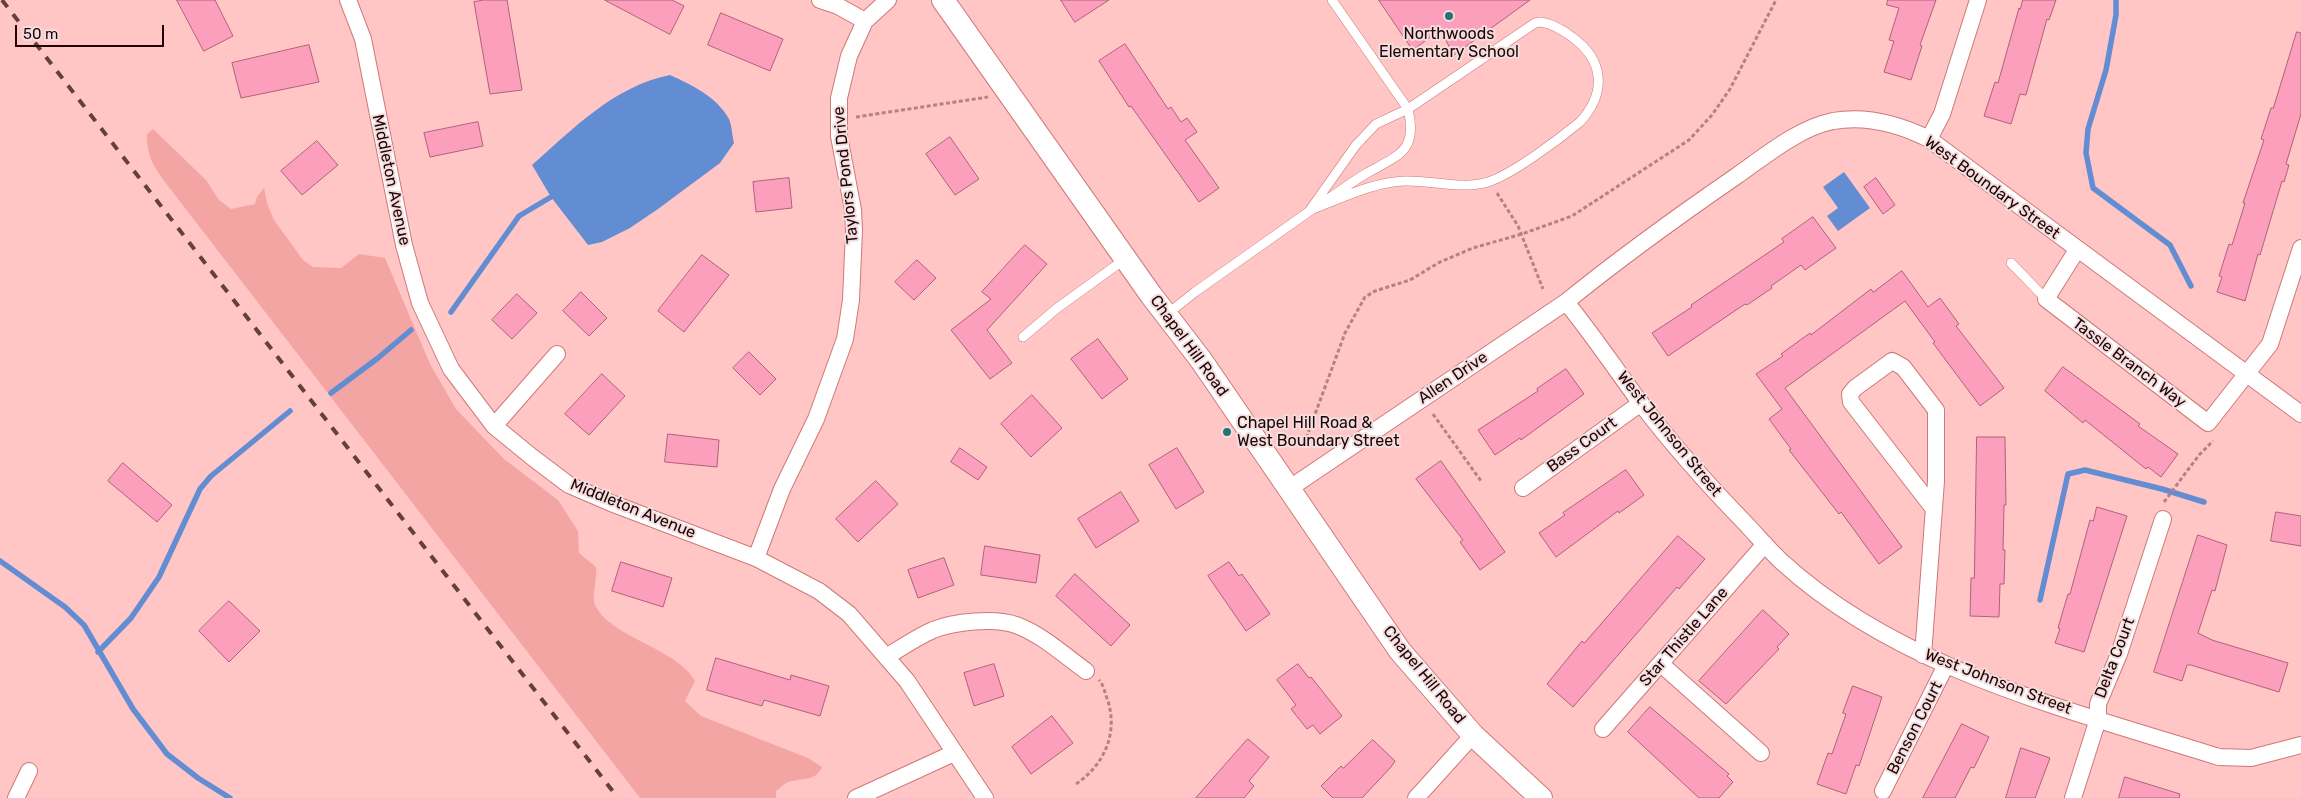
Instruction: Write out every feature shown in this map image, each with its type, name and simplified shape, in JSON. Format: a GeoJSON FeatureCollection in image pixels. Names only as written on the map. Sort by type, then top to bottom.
{"type":"FeatureCollection","features":[{"type":"Feature","properties":{"kind":"main road","name":"Chapel Hill Road"},"geometry":{"type":"LineString","coordinates":[[943,0],[1166,315],[1201,360],[1400,651],[1473,735],[1541,798]]}},
{"type":"Feature","properties":{"kind":"street","name":"Middleton Avenue"},"geometry":{"type":"LineString","coordinates":[[348,0],[363,39],[404,245],[420,303],[451,369],[494,426],[569,484],[611,503],[756,558],[819,591],[849,614],[907,681],[985,798]]}},
{"type":"Feature","properties":{"kind":"street"},"geometry":{"type":"LineString","coordinates":[[820,0],[838,6],[865,21]]}},
{"type":"Feature","properties":{"kind":"street","name":"Taylors Pond Drive"},"geometry":{"type":"LineString","coordinates":[[756,558],[782,489],[816,419],[844,339],[851,300],[854,230],[838,120],[843,77],[849,56],[865,21],[888,0]]}},
{"type":"Feature","properties":{"kind":"street"},"geometry":{"type":"LineString","coordinates":[[1929,139],[1942,114],[1978,0]]}},
{"type":"Feature","properties":{"kind":"street","name":"West Boundary Street"},"geometry":{"type":"LineString","coordinates":[[1566,302],[1690,208],[1794,138],[1832,121],[1870,120],[1902,127],[1929,139],[2301,414]]}},
{"type":"Feature","properties":{"kind":"street"},"geometry":{"type":"LineString","coordinates":[[2248,374],[2270,344],[2276,330],[2301,248]]}},
{"type":"Feature","properties":{"kind":"street"},"geometry":{"type":"LineString","coordinates":[[2046,299],[2078,250]]}},
{"type":"Feature","properties":{"kind":"street","name":"Tassle Branch Way"},"geometry":{"type":"LineString","coordinates":[[2046,299],[2208,423],[2248,374]]}},
{"type":"Feature","properties":{"kind":"street","name":"West Johnson Street"},"geometry":{"type":"LineString","coordinates":[[1566,302],[1641,403],[1702,480],[1782,562],[1839,606],[1884,635],[1946,666],[2017,692],[2226,758],[2244,759],[2264,756],[2301,746]]}},
{"type":"Feature","properties":{"kind":"street","name":"Allen Drive"},"geometry":{"type":"LineString","coordinates":[[1290,488],[1566,302]]}},
{"type":"Feature","properties":{"kind":"street"},"geometry":{"type":"LineString","coordinates":[[494,426],[557,354]]}},
{"type":"Feature","properties":{"kind":"street"},"geometry":{"type":"LineString","coordinates":[[1923,655],[1934,509],[1936,481],[1936,410],[1903,366],[1892,362],[1855,388],[1850,394],[1851,402],[1934,509]]}},
{"type":"Feature","properties":{"kind":"street","name":"Bass Court"},"geometry":{"type":"LineString","coordinates":[[1523,488],[1641,403]]}},
{"type":"Feature","properties":{"kind":"street","name":"Delta Court"},"geometry":{"type":"LineString","coordinates":[[2073,798],[2098,719],[2098,704],[2119,654],[2163,519]]}},
{"type":"Feature","properties":{"kind":"street","name":"Star Thistle Lane"},"geometry":{"type":"LineString","coordinates":[[1603,729],[1765,544]]}},
{"type":"Feature","properties":{"kind":"street"},"geometry":{"type":"LineString","coordinates":[[886,657],[933,630],[966,623],[999,620],[1015,624],[1029,631],[1086,671]]}},
{"type":"Feature","properties":{"kind":"street"},"geometry":{"type":"LineString","coordinates":[[1661,664],[1761,753]]}},
{"type":"Feature","properties":{"kind":"street","name":"Benson Court"},"geometry":{"type":"LineString","coordinates":[[1883,792],[1946,666]]}},
{"type":"Feature","properties":{"kind":"street"},"geometry":{"type":"LineString","coordinates":[[1416,798],[1473,735]]}},
{"type":"Feature","properties":{"kind":"street"},"geometry":{"type":"LineString","coordinates":[[856,798],[954,753]]}},
{"type":"Feature","properties":{"kind":"street"},"geometry":{"type":"LineString","coordinates":[[16,798],[29,771]]}},
{"type":"Feature","properties":{"kind":"lane"},"geometry":{"type":"LineString","coordinates":[[1166,315],[1310,210],[1368,172],[1398,156],[1410,137],[1412,127],[1408,109],[1332,0]]}},
{"type":"Feature","properties":{"kind":"lane"},"geometry":{"type":"LineString","coordinates":[[1541,22],[1568,34],[1588,50],[1595,60],[1598,74],[1595,100],[1589,112],[1580,122],[1506,174],[1489,181],[1473,184],[1421,181],[1389,183],[1310,210],[1365,134],[1387,118],[1408,109],[1535,23],[1541,22]]}},
{"type":"Feature","properties":{"kind":"lane"},"geometry":{"type":"LineString","coordinates":[[1023,337],[1056,309],[1126,259]]}},
{"type":"Feature","properties":{"kind":"lane"},"geometry":{"type":"LineString","coordinates":[[2011,263],[2046,299]]}},
{"type":"Feature","properties":{"kind":"path"},"geometry":{"type":"LineString","coordinates":[[1304,444],[1346,333],[1365,297],[1376,291],[1410,280],[1440,262],[1473,248],[1522,234],[1572,216],[1689,140],[1712,115],[1730,89],[1776,0]]}},
{"type":"Feature","properties":{"kind":"path"},"geometry":{"type":"LineString","coordinates":[[838,120],[989,97]]}},
{"type":"Feature","properties":{"kind":"path"},"geometry":{"type":"LineString","coordinates":[[1495,190],[1522,234],[1543,289]]}},
{"type":"Feature","properties":{"kind":"path"},"geometry":{"type":"LineString","coordinates":[[1433,414],[1481,482]]}},
{"type":"Feature","properties":{"kind":"path"},"geometry":{"type":"LineString","coordinates":[[2163,519],[2158,511],[2163,503],[2199,455],[2215,439]]}},
{"type":"Feature","properties":{"kind":"path"},"geometry":{"type":"LineString","coordinates":[[1076,784],[1084,779],[1104,756],[1112,725],[1111,712],[1101,681],[1086,671]]}},
{"type":"Feature","properties":{"kind":"shaded area"},"geometry":{"type":"Polygon","coordinates":[[[153,129],[206,180],[219,200],[231,209],[255,204],[257,197],[264,188],[267,203],[274,220],[303,260],[313,267],[341,268],[359,254],[385,258],[430,364],[456,409],[504,459],[558,500],[578,531],[579,553],[596,567],[594,601],[603,616],[629,635],[674,660],[686,670],[695,681],[685,701],[701,716],[808,758],[822,767],[819,772],[811,778],[786,783],[776,791],[776,798],[640,798],[163,179],[155,168],[148,150],[147,134],[153,129]]]}},
{"type":"Feature","properties":{"kind":"water"},"geometry":{"type":"Polygon","coordinates":[[[670,75],[695,88],[718,104],[729,119],[734,143],[720,163],[658,209],[630,228],[602,242],[588,245],[551,197],[532,165],[579,124],[613,99],[650,81],[670,75]]]}},
{"type":"Feature","properties":{"kind":"water"},"geometry":{"type":"Polygon","coordinates":[[[1844,172],[1870,208],[1838,231],[1827,216],[1838,208],[1823,187],[1844,172]]]}},
{"type":"Feature","properties":{"kind":"building"},"geometry":{"type":"Polygon","coordinates":[[[177,0],[215,0],[233,36],[204,51],[177,0]]]}},
{"type":"Feature","properties":{"kind":"building"},"geometry":{"type":"Polygon","coordinates":[[[507,0],[522,90],[490,94],[474,2],[507,0]]]}},
{"type":"Feature","properties":{"kind":"building"},"geometry":{"type":"Polygon","coordinates":[[[605,0],[672,0],[684,6],[670,34],[605,0]]]}},
{"type":"Feature","properties":{"kind":"building"},"geometry":{"type":"Polygon","coordinates":[[[1061,0],[1109,0],[1075,22],[1061,0]]]}},
{"type":"Feature","properties":{"kind":"building","name":"Northwoods Elementary School"},"geometry":{"type":"Polygon","coordinates":[[[1379,0],[1530,0],[1454,55],[1440,30],[1413,50],[1379,0]]]}},
{"type":"Feature","properties":{"kind":"building"},"geometry":{"type":"Polygon","coordinates":[[[1888,0],[1936,0],[1920,45],[1922,46],[1911,80],[1884,72],[1894,41],[1889,40],[1899,8],[1887,5],[1888,0]]]}},
{"type":"Feature","properties":{"kind":"building"},"geometry":{"type":"Polygon","coordinates":[[[2023,0],[2056,0],[2049,20],[2047,19],[2026,95],[2020,94],[2011,124],[1984,116],[1995,82],[1998,83],[2019,8],[2023,0]]]}},
{"type":"Feature","properties":{"kind":"building"},"geometry":{"type":"Polygon","coordinates":[[[721,13],[783,39],[770,71],[708,45],[721,13]]]}},
{"type":"Feature","properties":{"kind":"building"},"geometry":{"type":"Polygon","coordinates":[[[2297,32],[2301,33],[2301,114],[2286,164],[2289,165],[2284,182],[2282,181],[2260,255],[2258,254],[2245,301],[2217,292],[2222,277],[2219,276],[2229,244],[2232,245],[2245,203],[2243,203],[2264,140],[2261,139],[2297,32]]]}},
{"type":"Feature","properties":{"kind":"building"},"geometry":{"type":"Polygon","coordinates":[[[1125,44],[1168,109],[1171,107],[1181,122],[1187,118],[1197,132],[1185,140],[1219,188],[1199,202],[1131,106],[1129,107],[1099,61],[1125,44]]]}},
{"type":"Feature","properties":{"kind":"building"},"geometry":{"type":"Polygon","coordinates":[[[309,45],[319,82],[241,98],[232,63],[309,45]]]}},
{"type":"Feature","properties":{"kind":"building"},"geometry":{"type":"Polygon","coordinates":[[[478,122],[483,146],[430,157],[424,133],[478,122]]]}},
{"type":"Feature","properties":{"kind":"building"},"geometry":{"type":"Polygon","coordinates":[[[950,137],[979,179],[955,195],[926,154],[950,137]]]}},
{"type":"Feature","properties":{"kind":"building"},"geometry":{"type":"Polygon","coordinates":[[[317,141],[338,165],[302,195],[281,171],[317,141]]]}},
{"type":"Feature","properties":{"kind":"building"},"geometry":{"type":"Polygon","coordinates":[[[789,178],[792,208],[756,212],[753,182],[789,178]]]}},
{"type":"Feature","properties":{"kind":"building"},"geometry":{"type":"Polygon","coordinates":[[[1876,178],[1895,205],[1883,214],[1864,187],[1876,178]]]}},
{"type":"Feature","properties":{"kind":"building"},"geometry":{"type":"Polygon","coordinates":[[[1813,217],[1836,248],[1805,270],[1801,265],[1771,286],[1772,288],[1668,356],[1652,333],[1784,242],[1782,239],[1813,217]]]}},
{"type":"Feature","properties":{"kind":"building"},"geometry":{"type":"Polygon","coordinates":[[[1025,245],[1047,264],[987,330],[1012,363],[990,379],[951,330],[991,299],[982,292],[1025,245]]]}},
{"type":"Feature","properties":{"kind":"building"},"geometry":{"type":"Polygon","coordinates":[[[702,255],[729,275],[684,332],[658,311],[702,255]]]}},
{"type":"Feature","properties":{"kind":"building"},"geometry":{"type":"Polygon","coordinates":[[[917,260],[936,278],[914,300],[895,282],[917,260]]]}},
{"type":"Feature","properties":{"kind":"building"},"geometry":{"type":"Polygon","coordinates":[[[1902,271],[1928,307],[1940,298],[1959,324],[1956,326],[2004,388],[1980,406],[1933,343],[1935,342],[1905,301],[1785,388],[1902,547],[1879,564],[1841,512],[1839,514],[1789,450],[1791,449],[1769,419],[1782,409],[1756,374],[1783,356],[1781,354],[1810,333],[1811,335],[1871,289],[1873,292],[1902,271]]]}},
{"type":"Feature","properties":{"kind":"building"},"geometry":{"type":"Polygon","coordinates":[[[581,292],[607,318],[589,336],[563,311],[581,292]]]}},
{"type":"Feature","properties":{"kind":"building"},"geometry":{"type":"Polygon","coordinates":[[[517,294],[537,313],[512,339],[492,320],[517,294]]]}},
{"type":"Feature","properties":{"kind":"building"},"geometry":{"type":"Polygon","coordinates":[[[1098,339],[1128,379],[1102,399],[1071,359],[1098,339]]]}},
{"type":"Feature","properties":{"kind":"building"},"geometry":{"type":"Polygon","coordinates":[[[749,352],[776,379],[760,395],[733,368],[749,352]]]}},
{"type":"Feature","properties":{"kind":"building"},"geometry":{"type":"Polygon","coordinates":[[[2063,367],[2140,424],[2138,426],[2178,454],[2161,477],[2148,467],[2146,469],[2085,420],[2083,423],[2045,391],[2063,367]]]}},
{"type":"Feature","properties":{"kind":"building"},"geometry":{"type":"Polygon","coordinates":[[[1566,369],[1584,394],[1521,440],[1520,438],[1495,455],[1478,430],[1538,391],[1537,389],[1566,369]]]}},
{"type":"Feature","properties":{"kind":"building"},"geometry":{"type":"Polygon","coordinates":[[[602,374],[625,396],[589,435],[565,414],[602,374]]]}},
{"type":"Feature","properties":{"kind":"building"},"geometry":{"type":"Polygon","coordinates":[[[1032,395],[1062,428],[1031,457],[1001,424],[1032,395]]]}},
{"type":"Feature","properties":{"kind":"building"},"geometry":{"type":"Polygon","coordinates":[[[668,434],[719,440],[717,467],[665,462],[668,434]]]}},
{"type":"Feature","properties":{"kind":"building"},"geometry":{"type":"Polygon","coordinates":[[[1977,437],[2005,437],[2004,584],[2000,584],[1999,617],[1970,616],[1971,578],[1974,578],[1977,437]]]}},
{"type":"Feature","properties":{"kind":"building"},"geometry":{"type":"Polygon","coordinates":[[[960,448],[987,467],[978,480],[951,462],[960,448]]]}},
{"type":"Feature","properties":{"kind":"building"},"geometry":{"type":"Polygon","coordinates":[[[1177,448],[1204,492],[1176,509],[1149,465],[1177,448]]]}},
{"type":"Feature","properties":{"kind":"building"},"geometry":{"type":"Polygon","coordinates":[[[1441,461],[1505,552],[1480,570],[1460,542],[1463,540],[1416,479],[1441,461]]]}},
{"type":"Feature","properties":{"kind":"building"},"geometry":{"type":"Polygon","coordinates":[[[123,463],[172,505],[157,522],[108,481],[123,463]]]}},
{"type":"Feature","properties":{"kind":"building"},"geometry":{"type":"Polygon","coordinates":[[[1626,470],[1644,495],[1619,513],[1618,511],[1556,557],[1539,533],[1565,515],[1563,513],[1626,470]]]}},
{"type":"Feature","properties":{"kind":"building"},"geometry":{"type":"Polygon","coordinates":[[[876,481],[898,504],[858,542],[836,519],[876,481]]]}},
{"type":"Feature","properties":{"kind":"building"},"geometry":{"type":"Polygon","coordinates":[[[1121,492],[1139,521],[1096,548],[1078,519],[1121,492]]]}},
{"type":"Feature","properties":{"kind":"building"},"geometry":{"type":"Polygon","coordinates":[[[2097,507],[2127,516],[2084,652],[2055,643],[2090,520],[2093,521],[2097,507]]]}},
{"type":"Feature","properties":{"kind":"building"},"geometry":{"type":"Polygon","coordinates":[[[2276,512],[2301,516],[2301,546],[2271,541],[2276,512]]]}},
{"type":"Feature","properties":{"kind":"building"},"geometry":{"type":"Polygon","coordinates":[[[2198,535],[2227,545],[2215,591],[2212,590],[2198,633],[2212,640],[2288,663],[2279,692],[2191,665],[2187,665],[2182,681],[2154,672],[2198,535]]]}},
{"type":"Feature","properties":{"kind":"building"},"geometry":{"type":"Polygon","coordinates":[[[1678,536],[1705,559],[1679,589],[1677,587],[1573,707],[1547,684],[1582,641],[1584,643],[1678,536]]]}},
{"type":"Feature","properties":{"kind":"building"},"geometry":{"type":"Polygon","coordinates":[[[985,546],[1040,555],[1036,583],[981,575],[985,546]]]}},
{"type":"Feature","properties":{"kind":"building"},"geometry":{"type":"Polygon","coordinates":[[[944,558],[954,585],[918,598],[908,570],[944,558]]]}},
{"type":"Feature","properties":{"kind":"building"},"geometry":{"type":"Polygon","coordinates":[[[621,562],[672,578],[663,607],[612,591],[621,562]]]}},
{"type":"Feature","properties":{"kind":"building"},"geometry":{"type":"Polygon","coordinates":[[[1229,562],[1239,576],[1242,574],[1270,614],[1246,631],[1208,576],[1229,562]]]}},
{"type":"Feature","properties":{"kind":"building"},"geometry":{"type":"Polygon","coordinates":[[[1075,574],[1130,625],[1111,646],[1056,596],[1075,574]]]}},
{"type":"Feature","properties":{"kind":"building"},"geometry":{"type":"Polygon","coordinates":[[[229,601],[260,631],[229,662],[199,631],[229,601]]]}},
{"type":"Feature","properties":{"kind":"building"},"geometry":{"type":"Polygon","coordinates":[[[1763,610],[1789,634],[1777,647],[1779,649],[1726,704],[1699,681],[1763,610]]]}},
{"type":"Feature","properties":{"kind":"building"},"geometry":{"type":"Polygon","coordinates":[[[716,658],[790,680],[791,675],[829,686],[820,716],[764,700],[762,706],[707,690],[716,658]]]}},
{"type":"Feature","properties":{"kind":"building"},"geometry":{"type":"Polygon","coordinates":[[[994,664],[1004,696],[974,706],[964,673],[994,664]]]}},
{"type":"Feature","properties":{"kind":"building"},"geometry":{"type":"Polygon","coordinates":[[[1298,664],[1309,678],[1311,677],[1342,716],[1320,734],[1313,725],[1307,729],[1291,709],[1296,705],[1277,680],[1298,664]]]}},
{"type":"Feature","properties":{"kind":"building"},"geometry":{"type":"Polygon","coordinates":[[[1853,686],[1882,697],[1859,766],[1856,765],[1846,794],[1817,784],[1828,753],[1832,754],[1846,714],[1843,713],[1853,686]]]}},
{"type":"Feature","properties":{"kind":"building"},"geometry":{"type":"Polygon","coordinates":[[[1650,707],[1729,774],[1727,776],[1733,782],[1719,798],[1699,798],[1628,732],[1650,707]]]}},
{"type":"Feature","properties":{"kind":"building"},"geometry":{"type":"Polygon","coordinates":[[[1052,716],[1073,743],[1031,774],[1012,747],[1052,716]]]}},
{"type":"Feature","properties":{"kind":"building"},"geometry":{"type":"Polygon","coordinates":[[[1962,724],[1989,737],[1974,768],[1971,767],[1955,798],[1923,798],[1962,724]]]}},
{"type":"Feature","properties":{"kind":"building"},"geometry":{"type":"Polygon","coordinates":[[[1248,739],[1269,757],[1249,781],[1254,786],[1244,798],[1196,798],[1248,739]]]}},
{"type":"Feature","properties":{"kind":"building"},"geometry":{"type":"Polygon","coordinates":[[[1373,740],[1395,761],[1391,767],[1362,798],[1333,798],[1321,786],[1341,766],[1343,768],[1373,740]]]}},
{"type":"Feature","properties":{"kind":"building"},"geometry":{"type":"Polygon","coordinates":[[[2021,748],[2050,758],[2035,798],[2006,798],[2021,748]]]}},
{"type":"Feature","properties":{"kind":"building"},"geometry":{"type":"Polygon","coordinates":[[[2125,777],[2180,794],[2179,798],[2119,798],[2125,777]]]}},
{"type":"Feature","properties":{"kind":"waterway"},"geometry":{"type":"LineString","coordinates":[[2116,0],[2116,15],[2106,70],[2088,129],[2086,153],[2093,188],[2170,245],[2191,286]]}},
{"type":"Feature","properties":{"kind":"waterway"},"geometry":{"type":"LineString","coordinates":[[451,312],[519,216],[551,197]]}},
{"type":"Feature","properties":{"kind":"waterway"},"geometry":{"type":"LineString","coordinates":[[331,393],[378,358],[411,330]]}},
{"type":"Feature","properties":{"kind":"waterway"},"geometry":{"type":"LineString","coordinates":[[98,652],[131,618],[159,577],[200,489],[211,476],[290,411]]}},
{"type":"Feature","properties":{"kind":"waterway"},"geometry":{"type":"LineString","coordinates":[[2040,600],[2068,474],[2085,470],[2162,489],[2204,502]]}},
{"type":"Feature","properties":{"kind":"waterway"},"geometry":{"type":"LineString","coordinates":[[0,561],[65,607],[84,625],[133,709],[167,754],[198,778],[230,798]]}},
{"type":"Feature","properties":{"kind":"railway"},"geometry":{"type":"LineString","coordinates":[[2,0],[618,798]]}},
{"type":"Feature","properties":{"kind":"place","name":"Northwoods Elementary School"},"geometry":{"type":"Point","coordinates":[1449,16]}},
{"type":"Feature","properties":{"kind":"place","name":"Chapel Hill Road & West Boundary Street"},"geometry":{"type":"Point","coordinates":[1227,432]}}]}
